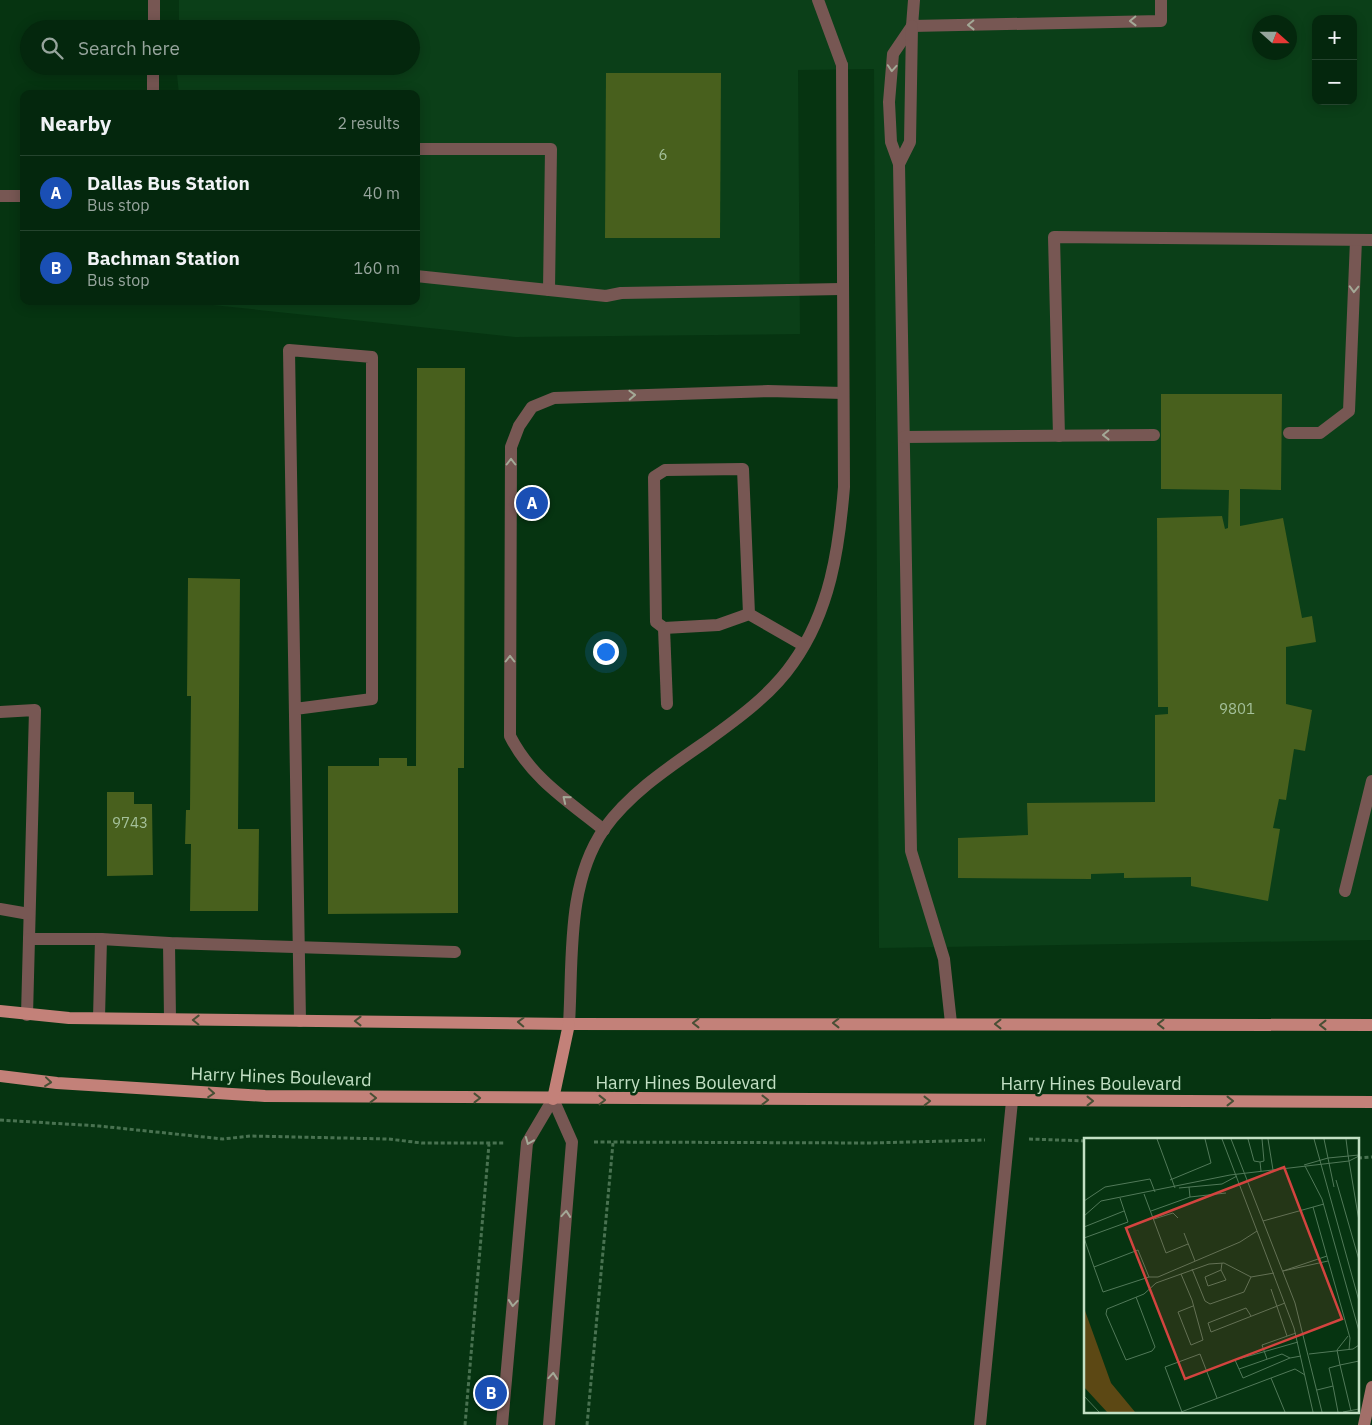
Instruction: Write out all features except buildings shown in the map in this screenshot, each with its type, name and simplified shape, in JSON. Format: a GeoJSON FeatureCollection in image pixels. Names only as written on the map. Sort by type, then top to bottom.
{"type":"FeatureCollection","features":[{"type":"Feature","properties":{"kind":"main road"},"geometry":{"type":"LineString","coordinates":[[0,1011],[28,1016],[99,1018],[569,1024],[1372,1025]]}},
{"type":"Feature","properties":{"kind":"main road"},"geometry":{"type":"LineString","coordinates":[[553,1100],[569,1024]]}},
{"type":"Feature","properties":{"kind":"main road","name":"Harry Hines Boulevard"},"geometry":{"type":"LineString","coordinates":[[0,1076],[57,1083],[265,1096],[553,1100],[1372,1102]]}},
{"type":"Feature","properties":{"kind":"street"},"geometry":{"type":"LineString","coordinates":[[154,0],[154,20]]}},
{"type":"Feature","properties":{"kind":"street"},"geometry":{"type":"LineString","coordinates":[[569,1024],[576,905],[587,864],[604,830],[628,802],[655,778],[764,696],[793,663],[816,623],[830,584],[840,539],[844,487],[841,289],[842,65],[818,0]]}},
{"type":"Feature","properties":{"kind":"street"},"geometry":{"type":"LineString","coordinates":[[899,164],[910,142],[914,0]]}},
{"type":"Feature","properties":{"kind":"street"},"geometry":{"type":"LineString","coordinates":[[912,26],[1161,21],[1161,0]]}},
{"type":"Feature","properties":{"kind":"street"},"geometry":{"type":"LineString","coordinates":[[912,26],[893,54],[889,102],[891,142],[899,164],[911,851],[944,959],[951,1023]]}},
{"type":"Feature","properties":{"kind":"street"},"geometry":{"type":"LineString","coordinates":[[153,90],[154,75]]}},
{"type":"Feature","properties":{"kind":"street"},"geometry":{"type":"LineString","coordinates":[[420,149],[551,149],[549,290]]}},
{"type":"Feature","properties":{"kind":"street"},"geometry":{"type":"LineString","coordinates":[[0,196],[20,196]]}},
{"type":"Feature","properties":{"kind":"street"},"geometry":{"type":"LineString","coordinates":[[1059,436],[1054,237],[1372,240]]}},
{"type":"Feature","properties":{"kind":"street"},"geometry":{"type":"LineString","coordinates":[[1289,433],[1320,433],[1349,411],[1356,240]]}},
{"type":"Feature","properties":{"kind":"street"},"geometry":{"type":"LineString","coordinates":[[420,276],[606,296],[621,293],[841,289]]}},
{"type":"Feature","properties":{"kind":"street"},"geometry":{"type":"LineString","coordinates":[[295,709],[372,699],[372,356],[289,350],[300,1021]]}},
{"type":"Feature","properties":{"kind":"street"},"geometry":{"type":"LineString","coordinates":[[604,830],[531,770],[520,756],[510,736],[511,447],[519,426],[532,407],[554,398],[768,391],[843,393]]}},
{"type":"Feature","properties":{"kind":"street"},"geometry":{"type":"LineString","coordinates":[[904,437],[1154,435]]}},
{"type":"Feature","properties":{"kind":"street"},"geometry":{"type":"LineString","coordinates":[[749,614],[743,469],[665,470],[654,477],[656,622],[664,628],[718,625],[749,614],[803,645]]}},
{"type":"Feature","properties":{"kind":"street"},"geometry":{"type":"LineString","coordinates":[[664,628],[667,704]]}},
{"type":"Feature","properties":{"kind":"street"},"geometry":{"type":"LineString","coordinates":[[0,712],[35,710],[28,1016]]}},
{"type":"Feature","properties":{"kind":"street"},"geometry":{"type":"LineString","coordinates":[[1345,891],[1370,798],[1372,781]]}},
{"type":"Feature","properties":{"kind":"street"},"geometry":{"type":"LineString","coordinates":[[0,909],[29,914]]}},
{"type":"Feature","properties":{"kind":"street"},"geometry":{"type":"LineString","coordinates":[[29,939],[101,939],[169,944],[455,952]]}},
{"type":"Feature","properties":{"kind":"street"},"geometry":{"type":"LineString","coordinates":[[99,1018],[101,939]]}},
{"type":"Feature","properties":{"kind":"street"},"geometry":{"type":"LineString","coordinates":[[169,944],[170,1019]]}},
{"type":"Feature","properties":{"kind":"street"},"geometry":{"type":"LineString","coordinates":[[502,1425],[527,1143],[553,1100]]}},
{"type":"Feature","properties":{"kind":"street"},"geometry":{"type":"LineString","coordinates":[[549,1425],[572,1142],[553,1100]]}},
{"type":"Feature","properties":{"kind":"street"},"geometry":{"type":"LineString","coordinates":[[980,1425],[1012,1101]]}},
{"type":"Feature","properties":{"kind":"street"},"geometry":{"type":"LineString","coordinates":[[1364,1425],[1372,1387]]}},
{"type":"Feature","properties":{"kind":"path"},"geometry":{"type":"LineString","coordinates":[[0,1120],[99,1126],[223,1139],[250,1136],[489,1144],[510,1143]]}},
{"type":"Feature","properties":{"kind":"path"},"geometry":{"type":"LineString","coordinates":[[1028,1139],[1084,1141]]}},
{"type":"Feature","properties":{"kind":"path"},"geometry":{"type":"LineString","coordinates":[[596,1142],[987,1140]]}},
{"type":"Feature","properties":{"kind":"path"},"geometry":{"type":"LineString","coordinates":[[587,1425],[613,1143]]}},
{"type":"Feature","properties":{"kind":"path"},"geometry":{"type":"LineString","coordinates":[[465,1425],[489,1144]]}},
{"type":"Feature","properties":{"kind":"shaded area"},"geometry":{"type":"Polygon","coordinates":[[[179,0],[1372,0],[1372,940],[879,948],[874,69],[798,70],[800,334],[515,337],[212,305],[420,305],[420,90],[179,90],[177,75],[420,75],[420,20],[179,20],[179,0]]]}},
{"type":"Feature","properties":{"kind":"place","name":"Dallas Bus Station"},"geometry":{"type":"Point","coordinates":[532,503]}},
{"type":"Feature","properties":{"kind":"place","name":"Bachman Station"},"geometry":{"type":"Point","coordinates":[491,1393]}}]}
